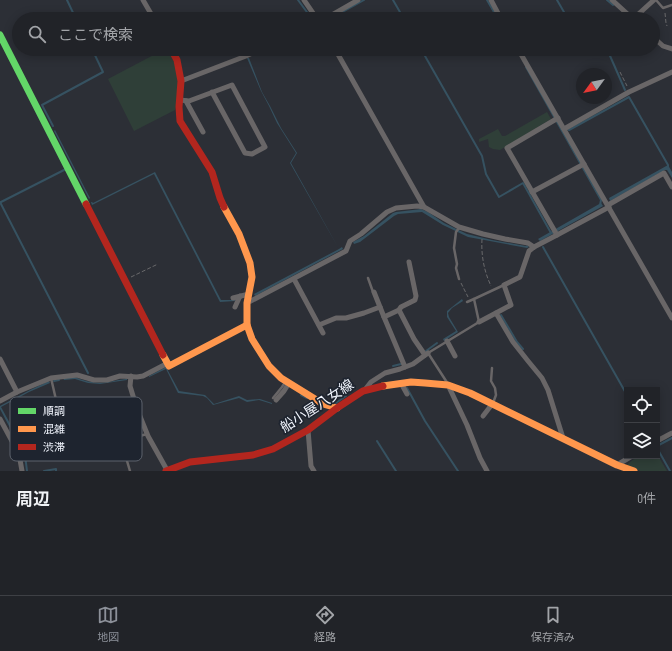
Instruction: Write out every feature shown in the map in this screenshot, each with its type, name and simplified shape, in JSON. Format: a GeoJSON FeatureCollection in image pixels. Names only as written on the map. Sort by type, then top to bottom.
{"type":"FeatureCollection","features":[{"type":"Feature","properties":{"kind":"street"},"geometry":{"type":"LineString","coordinates":[[143,0],[150,12]]}},
{"type":"Feature","properties":{"kind":"street"},"geometry":{"type":"LineString","coordinates":[[304,0],[312,12]]}},
{"type":"Feature","properties":{"kind":"street"},"geometry":{"type":"LineString","coordinates":[[337,12],[358,0]]}},
{"type":"Feature","properties":{"kind":"street"},"geometry":{"type":"LineString","coordinates":[[491,0],[497,12]]}},
{"type":"Feature","properties":{"kind":"street"},"geometry":{"type":"LineString","coordinates":[[612,0],[625,12]]}},
{"type":"Feature","properties":{"kind":"street"},"geometry":{"type":"LineString","coordinates":[[639,12],[655,0]]}},
{"type":"Feature","properties":{"kind":"street"},"geometry":{"type":"LineString","coordinates":[[0,34],[169,366],[247,325]]}},
{"type":"Feature","properties":{"kind":"street"},"geometry":{"type":"LineString","coordinates":[[660,43],[672,49]]}},
{"type":"Feature","properties":{"kind":"street"},"geometry":{"type":"LineString","coordinates":[[174,56],[181,81],[183,100],[180,121],[212,172],[220,198],[239,234],[250,263],[252,277],[248,303],[247,325],[252,339],[269,366],[281,378],[323,404],[337,408]]}},
{"type":"Feature","properties":{"kind":"street"},"geometry":{"type":"LineString","coordinates":[[181,81],[246,56]]}},
{"type":"Feature","properties":{"kind":"street"},"geometry":{"type":"LineString","coordinates":[[339,56],[424,207]]}},
{"type":"Feature","properties":{"kind":"street"},"geometry":{"type":"LineString","coordinates":[[522,56],[672,318]]}},
{"type":"Feature","properties":{"kind":"street"},"geometry":{"type":"LineString","coordinates":[[564,129],[630,92],[672,72]]}},
{"type":"Feature","properties":{"kind":"street"},"geometry":{"type":"LineString","coordinates":[[183,100],[189,101],[212,92],[232,85],[265,147],[252,154],[245,154],[212,92]]}},
{"type":"Feature","properties":{"kind":"street"},"geometry":{"type":"LineString","coordinates":[[183,100],[203,132]]}},
{"type":"Feature","properties":{"kind":"street"},"geometry":{"type":"LineString","coordinates":[[557,236],[507,148],[558,118]]}},
{"type":"Feature","properties":{"kind":"street"},"geometry":{"type":"LineString","coordinates":[[532,192],[584,164]]}},
{"type":"Feature","properties":{"kind":"street"},"geometry":{"type":"LineString","coordinates":[[479,322],[511,305],[504,285],[520,277],[529,251],[534,247],[557,236],[664,173],[672,187]]}},
{"type":"Feature","properties":{"kind":"street"},"geometry":{"type":"LineString","coordinates":[[248,303],[346,252],[350,241],[361,234],[387,212],[396,208],[417,206],[424,207],[459,227],[482,234],[528,242],[534,247]]}},
{"type":"Feature","properties":{"kind":"street"},"geometry":{"type":"LineString","coordinates":[[384,317],[415,300],[416,296],[409,262]]}},
{"type":"Feature","properties":{"kind":"street"},"geometry":{"type":"LineString","coordinates":[[294,279],[323,333]]}},
{"type":"Feature","properties":{"kind":"street"},"geometry":{"type":"LineString","coordinates":[[374,292],[405,367]]}},
{"type":"Feature","properties":{"kind":"street"},"geometry":{"type":"LineString","coordinates":[[233,298],[249,294]]}},
{"type":"Feature","properties":{"kind":"street"},"geometry":{"type":"LineString","coordinates":[[235,307],[240,296]]}},
{"type":"Feature","properties":{"kind":"street"},"geometry":{"type":"LineString","coordinates":[[319,325],[336,318],[346,318],[380,307]]}},
{"type":"Feature","properties":{"kind":"street"},"geometry":{"type":"LineString","coordinates":[[363,392],[371,382],[385,373],[413,364],[427,354],[414,339],[399,310]]}},
{"type":"Feature","properties":{"kind":"street"},"geometry":{"type":"LineString","coordinates":[[496,313],[513,342],[542,378],[548,390],[563,438]]}},
{"type":"Feature","properties":{"kind":"street"},"geometry":{"type":"LineString","coordinates":[[447,341],[455,356]]}},
{"type":"Feature","properties":{"kind":"street"},"geometry":{"type":"LineString","coordinates":[[0,359],[17,392]]}},
{"type":"Feature","properties":{"kind":"street"},"geometry":{"type":"LineString","coordinates":[[0,401],[17,392],[51,378],[77,375],[94,380],[107,380],[120,376],[137,377],[143,376],[168,363]]}},
{"type":"Feature","properties":{"kind":"street"},"geometry":{"type":"LineString","coordinates":[[130,376],[130,386],[133,397]]}},
{"type":"Feature","properties":{"kind":"street"},"geometry":{"type":"LineString","coordinates":[[274,399],[284,391],[288,382]]}},
{"type":"Feature","properties":{"kind":"street","name":"船小屋八女線"},"geometry":{"type":"LineString","coordinates":[[166,471],[190,462],[253,455],[273,449],[308,430],[337,408],[363,392],[380,386],[418,382],[448,384],[470,393],[617,465],[634,471]]}},
{"type":"Feature","properties":{"kind":"street"},"geometry":{"type":"LineString","coordinates":[[401,383],[407,394]]}},
{"type":"Feature","properties":{"kind":"street"},"geometry":{"type":"LineString","coordinates":[[448,384],[486,471]]}},
{"type":"Feature","properties":{"kind":"street"},"geometry":{"type":"LineString","coordinates":[[483,416],[493,403]]}},
{"type":"Feature","properties":{"kind":"street"},"geometry":{"type":"LineString","coordinates":[[0,419],[10,438]]}},
{"type":"Feature","properties":{"kind":"street"},"geometry":{"type":"LineString","coordinates":[[142,422],[166,471]]}},
{"type":"Feature","properties":{"kind":"street"},"geometry":{"type":"LineString","coordinates":[[308,430],[311,466],[314,471]]}},
{"type":"Feature","properties":{"kind":"street"},"geometry":{"type":"LineString","coordinates":[[660,440],[672,433]]}},
{"type":"Feature","properties":{"kind":"street"},"geometry":{"type":"LineString","coordinates":[[617,465],[627,459]]}},
{"type":"Feature","properties":{"kind":"street"},"geometry":{"type":"LineString","coordinates":[[20,461],[22,471]]}},
{"type":"Feature","properties":{"kind":"lane"},"geometry":{"type":"LineString","coordinates":[[655,0],[664,8],[672,5]]}},
{"type":"Feature","properties":{"kind":"lane"},"geometry":{"type":"LineString","coordinates":[[459,227],[456,232],[454,248],[457,264],[456,268],[459,279]]}},
{"type":"Feature","properties":{"kind":"lane"},"geometry":{"type":"LineString","coordinates":[[368,278],[374,292]]}},
{"type":"Feature","properties":{"kind":"lane"},"geometry":{"type":"LineString","coordinates":[[467,302],[504,285]]}},
{"type":"Feature","properties":{"kind":"lane"},"geometry":{"type":"LineString","coordinates":[[448,384],[427,354],[479,322],[474,299]]}},
{"type":"Feature","properties":{"kind":"lane"},"geometry":{"type":"LineString","coordinates":[[492,368],[491,382],[495,388],[496,395],[493,403]]}},
{"type":"Feature","properties":{"kind":"lane"},"geometry":{"type":"LineString","coordinates":[[51,378],[55,397]]}},
{"type":"Feature","properties":{"kind":"lane"},"geometry":{"type":"LineString","coordinates":[[142,435],[147,434]]}},
{"type":"Feature","properties":{"kind":"lane"},"geometry":{"type":"LineString","coordinates":[[127,461],[130,471]]}},
{"type":"Feature","properties":{"kind":"path"},"geometry":{"type":"LineString","coordinates":[[664,8],[667,26]]}},
{"type":"Feature","properties":{"kind":"path"},"geometry":{"type":"LineString","coordinates":[[620,72],[630,92]]}},
{"type":"Feature","properties":{"kind":"path"},"geometry":{"type":"LineString","coordinates":[[482,234],[482,258],[487,277],[493,290]]}},
{"type":"Feature","properties":{"kind":"path"},"geometry":{"type":"LineString","coordinates":[[125,280],[158,264]]}},
{"type":"Feature","properties":{"kind":"path"},"geometry":{"type":"LineString","coordinates":[[459,279],[470,300]]}},
{"type":"Feature","properties":{"kind":"green space"},"geometry":{"type":"Polygon","coordinates":[[[152,56],[171,56],[177,70],[178,78],[178,94],[175,110],[134,131],[108,79],[152,56]]]}},
{"type":"Feature","properties":{"kind":"green space"},"geometry":{"type":"Polygon","coordinates":[[[547,112],[551,119],[500,150],[489,147],[488,139],[479,142],[479,139],[498,129],[502,136],[505,136],[547,112]]]}},
{"type":"Feature","properties":{"kind":"green space"},"geometry":{"type":"Polygon","coordinates":[[[634,459],[660,459],[667,471],[640,471],[627,465],[634,459]]]}},
{"type":"Feature","properties":{"kind":"water"},"geometry":{"type":"Polygon","coordinates":[[[247,58],[249,58],[262,92],[281,128],[297,153],[291,163],[339,249],[290,163],[296,153],[277,123],[261,91],[247,58]]]}},
{"type":"Feature","properties":{"kind":"water"},"geometry":{"type":"Polygon","coordinates":[[[55,130],[90,198],[89,199],[54,131],[55,130]]]}},
{"type":"Feature","properties":{"kind":"water"},"geometry":{"type":"Polygon","coordinates":[[[668,165],[672,172],[672,178],[667,170],[665,170],[610,201],[609,198],[668,165]]]}},
{"type":"Feature","properties":{"kind":"water"},"geometry":{"type":"Polygon","coordinates":[[[155,172],[221,300],[235,301],[220,302],[154,174],[92,205],[91,202],[93,203],[155,172]]]}},
{"type":"Feature","properties":{"kind":"water"},"geometry":{"type":"Polygon","coordinates":[[[601,203],[603,206],[540,241],[538,239],[601,203]]]}},
{"type":"Feature","properties":{"kind":"water"},"geometry":{"type":"Polygon","coordinates":[[[421,209],[444,223],[467,234],[492,240],[527,245],[529,247],[527,248],[468,237],[443,225],[422,212],[398,214],[360,242],[354,244],[353,242],[364,236],[393,213],[421,209]]]}},
{"type":"Feature","properties":{"kind":"water"},"geometry":{"type":"Polygon","coordinates":[[[342,247],[343,249],[255,296],[254,294],[342,247]]]}},
{"type":"Feature","properties":{"kind":"water"},"geometry":{"type":"Polygon","coordinates":[[[462,299],[463,301],[452,308],[448,313],[458,332],[444,341],[443,339],[456,331],[447,317],[447,311],[462,299]]]}},
{"type":"Feature","properties":{"kind":"water"},"geometry":{"type":"Polygon","coordinates":[[[166,367],[179,391],[205,395],[214,404],[239,396],[247,400],[260,399],[272,404],[259,400],[247,402],[239,398],[213,405],[203,396],[178,393],[166,369],[149,377],[166,367]]]}},
{"type":"Feature","properties":{"kind":"water"},"geometry":{"type":"Polygon","coordinates":[[[75,377],[85,381],[94,382],[127,380],[100,384],[88,383],[75,379],[64,380],[63,378],[75,377]]]}},
{"type":"Feature","properties":{"kind":"water"},"geometry":{"type":"Polygon","coordinates":[[[49,381],[50,383],[17,397],[49,381]]]}},
{"type":"Feature","properties":{"kind":"water"},"geometry":{"type":"Polygon","coordinates":[[[10,401],[10,402],[1,407],[10,423],[10,428],[0,409],[0,406],[10,401]]]}},
{"type":"Feature","properties":{"kind":"water"},"geometry":{"type":"Polygon","coordinates":[[[25,461],[27,461],[28,471],[26,471],[25,461]]]}},
{"type":"Feature","properties":{"kind":"waterway"},"geometry":{"type":"LineString","coordinates":[[67,0],[73,12]]}},
{"type":"Feature","properties":{"kind":"waterway"},"geometry":{"type":"LineString","coordinates":[[298,0],[307,12]]}},
{"type":"Feature","properties":{"kind":"waterway"},"geometry":{"type":"LineString","coordinates":[[343,12],[364,0]]}},
{"type":"Feature","properties":{"kind":"waterway"},"geometry":{"type":"LineString","coordinates":[[393,0],[400,12]]}},
{"type":"Feature","properties":{"kind":"waterway"},"geometry":{"type":"LineString","coordinates":[[487,0],[494,12]]}},
{"type":"Feature","properties":{"kind":"waterway"},"geometry":{"type":"LineString","coordinates":[[557,0],[564,12]]}},
{"type":"Feature","properties":{"kind":"waterway"},"geometry":{"type":"LineString","coordinates":[[607,0],[613,5]]}},
{"type":"Feature","properties":{"kind":"waterway"},"geometry":{"type":"LineString","coordinates":[[53,126],[42,105],[103,72],[95,56]]}},
{"type":"Feature","properties":{"kind":"waterway"},"geometry":{"type":"LineString","coordinates":[[425,56],[482,156],[486,174],[499,197],[523,183],[551,233]]}},
{"type":"Feature","properties":{"kind":"waterway"},"geometry":{"type":"LineString","coordinates":[[610,56],[625,90]]}},
{"type":"Feature","properties":{"kind":"waterway"},"geometry":{"type":"LineString","coordinates":[[526,67],[601,200],[600,205]]}},
{"type":"Feature","properties":{"kind":"waterway"},"geometry":{"type":"LineString","coordinates":[[569,130],[629,97],[668,167]]}},
{"type":"Feature","properties":{"kind":"waterway"},"geometry":{"type":"LineString","coordinates":[[1,202],[66,169]]}},
{"type":"Feature","properties":{"kind":"waterway"},"geometry":{"type":"LineString","coordinates":[[0,202],[88,373]]}},
{"type":"Feature","properties":{"kind":"waterway"},"geometry":{"type":"LineString","coordinates":[[543,247],[624,390]]}},
{"type":"Feature","properties":{"kind":"waterway"},"geometry":{"type":"LineString","coordinates":[[501,315],[517,342],[523,349]]}},
{"type":"Feature","properties":{"kind":"waterway"},"geometry":{"type":"LineString","coordinates":[[426,351],[437,343]]}},
{"type":"Feature","properties":{"kind":"waterway"},"geometry":{"type":"LineString","coordinates":[[393,366],[401,364]]}},
{"type":"Feature","properties":{"kind":"waterway"},"geometry":{"type":"LineString","coordinates":[[54,381],[59,380]]}},
{"type":"Feature","properties":{"kind":"waterway"},"geometry":{"type":"LineString","coordinates":[[407,388],[425,421],[458,471]]}},
{"type":"Feature","properties":{"kind":"waterway"},"geometry":{"type":"LineString","coordinates":[[301,395],[307,398]]}},
{"type":"Feature","properties":{"kind":"waterway"},"geometry":{"type":"LineString","coordinates":[[336,403],[346,396]]}},
{"type":"Feature","properties":{"kind":"waterway"},"geometry":{"type":"LineString","coordinates":[[660,444],[672,438]]}},
{"type":"Feature","properties":{"kind":"waterway"},"geometry":{"type":"LineString","coordinates":[[377,441],[396,471]]}},
{"type":"Feature","properties":{"kind":"waterway"},"geometry":{"type":"LineString","coordinates":[[660,453],[670,471]]}},
{"type":"Feature","properties":{"kind":"waterway"},"geometry":{"type":"LineString","coordinates":[[44,471],[56,469],[56,471]]}},
{"type":"Feature","properties":{"kind":"traffic: fast"},"geometry":{"type":"LineString","coordinates":[[0,35],[86,204]]}},
{"type":"Feature","properties":{"kind":"traffic: slow"},"geometry":{"type":"LineString","coordinates":[[224,207],[239,234],[250,263],[252,277],[247,303],[247,325],[252,339],[269,366],[281,378],[323,404],[337,408]]}},
{"type":"Feature","properties":{"kind":"traffic: slow"},"geometry":{"type":"LineString","coordinates":[[163,355],[169,366],[247,325]]}},
{"type":"Feature","properties":{"kind":"traffic: slow"},"geometry":{"type":"LineString","coordinates":[[383,386],[411,382],[448,385],[470,393],[617,465],[634,471]]}},
{"type":"Feature","properties":{"kind":"traffic: jam"},"geometry":{"type":"LineString","coordinates":[[175,56],[181,81],[179,107],[180,121],[212,172],[224,207]]}},
{"type":"Feature","properties":{"kind":"traffic: jam"},"geometry":{"type":"LineString","coordinates":[[86,204],[163,355]]}},
{"type":"Feature","properties":{"kind":"traffic: jam"},"geometry":{"type":"LineString","coordinates":[[166,471],[190,462],[253,455],[273,449],[308,430],[363,391],[383,386]]}}]}
